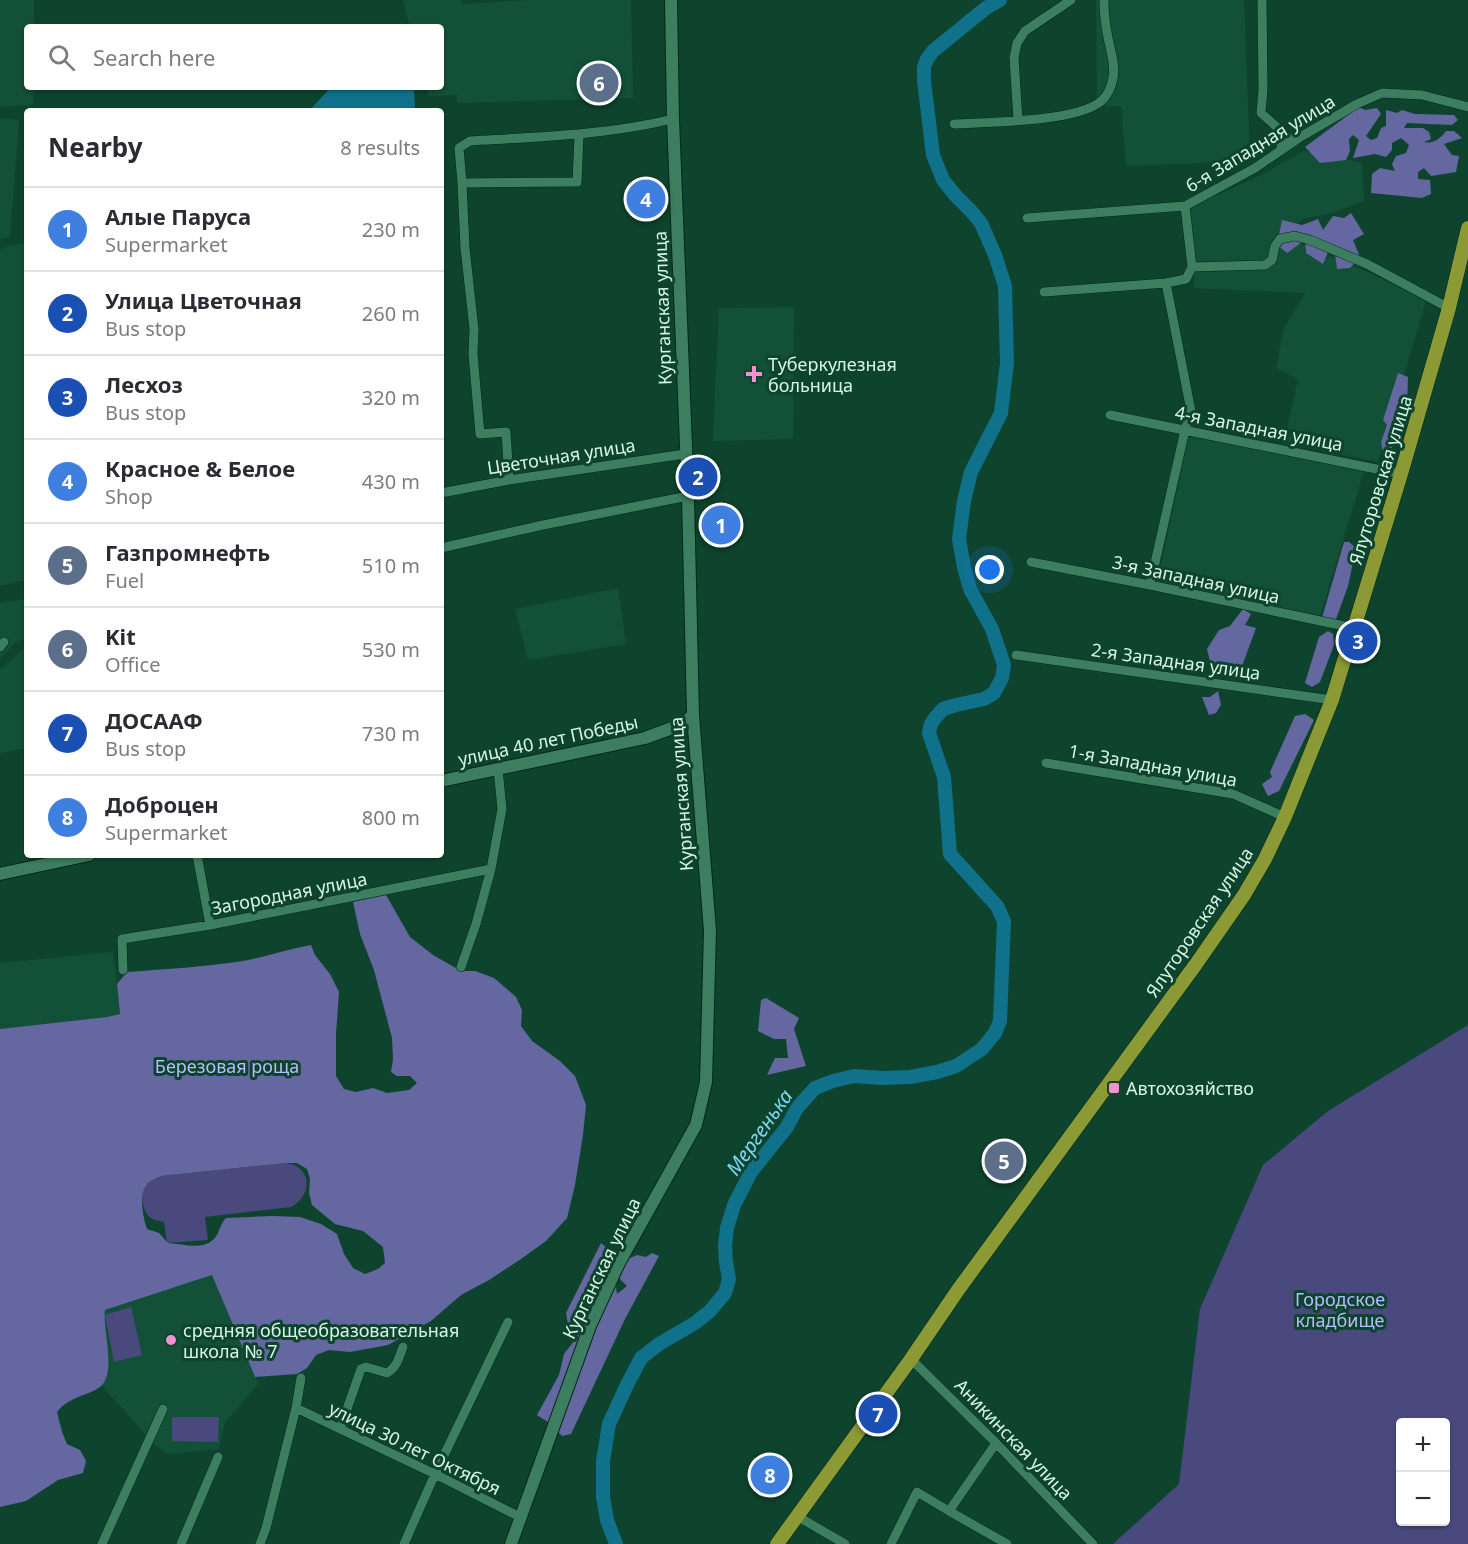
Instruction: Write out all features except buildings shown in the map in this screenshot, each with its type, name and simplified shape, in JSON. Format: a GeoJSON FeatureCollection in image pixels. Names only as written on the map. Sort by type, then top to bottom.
{"type":"FeatureCollection","features":[{"type":"Feature","properties":{"kind":"main road","name":"Курганская улица"},"geometry":{"type":"LineString","coordinates":[[511,1544],[590,1326],[619,1263],[696,1125],[706,1082],[710,931],[693,715],[671,0]]}},
{"type":"Feature","properties":{"kind":"main road","name":"Ялуторовская улица"},"geometry":{"type":"LineString","coordinates":[[777,1544],[1144,1035],[1232,911],[1265,859],[1286,817],[1332,700],[1449,308],[1468,228]]}},
{"type":"Feature","properties":{"kind":"main road","name":"улица 40 лет Победы"},"geometry":{"type":"LineString","coordinates":[[444,780],[645,738],[683,724],[693,715]]}},
{"type":"Feature","properties":{"kind":"main road"},"geometry":{"type":"LineString","coordinates":[[0,874],[75,858]]}},
{"type":"Feature","properties":{"kind":"street"},"geometry":{"type":"LineString","coordinates":[[1018,120],[1014,58],[1017,43],[1025,31],[1071,0]]}},
{"type":"Feature","properties":{"kind":"street"},"geometry":{"type":"LineString","coordinates":[[954,124],[1056,117],[1084,110],[1100,102],[1108,92],[1113,77],[1112,51],[1107,35],[1104,0]]}},
{"type":"Feature","properties":{"kind":"street"},"geometry":{"type":"LineString","coordinates":[[1255,168],[1289,138],[1261,113],[1262,0]]}},
{"type":"Feature","properties":{"kind":"street","name":"6-я Западная улица"},"geometry":{"type":"LineString","coordinates":[[1027,218],[1185,206],[1255,168],[1302,136],[1382,93],[1422,95],[1468,107]]}},
{"type":"Feature","properties":{"kind":"street"},"geometry":{"type":"LineString","coordinates":[[509,480],[506,432],[480,434],[472,354],[474,329],[465,248],[459,148],[470,141],[579,135],[673,119]]}},
{"type":"Feature","properties":{"kind":"street"},"geometry":{"type":"LineString","coordinates":[[462,183],[577,182],[579,135]]}},
{"type":"Feature","properties":{"kind":"street"},"geometry":{"type":"LineString","coordinates":[[1044,292],[1166,283],[1186,279],[1192,267],[1185,206]]}},
{"type":"Feature","properties":{"kind":"street"},"geometry":{"type":"LineString","coordinates":[[1192,267],[1265,264],[1272,260],[1275,246],[1280,239],[1295,236],[1367,264],[1449,308]]}},
{"type":"Feature","properties":{"kind":"street"},"geometry":{"type":"LineString","coordinates":[[1150,585],[1191,411],[1166,283]]}},
{"type":"Feature","properties":{"kind":"street","name":"4-я Западная улица"},"geometry":{"type":"LineString","coordinates":[[1110,415],[1401,474]]}},
{"type":"Feature","properties":{"kind":"street","name":"Цветочная улица"},"geometry":{"type":"LineString","coordinates":[[444,492],[509,480],[685,454]]}},
{"type":"Feature","properties":{"kind":"street"},"geometry":{"type":"LineString","coordinates":[[444,547],[688,496]]}},
{"type":"Feature","properties":{"kind":"street","name":"3-я Западная улица"},"geometry":{"type":"LineString","coordinates":[[1031,562],[1354,628]]}},
{"type":"Feature","properties":{"kind":"street","name":"2-я Западная улица"},"geometry":{"type":"LineString","coordinates":[[1016,655],[1332,700]]}},
{"type":"Feature","properties":{"kind":"street","name":"1-я Западная улица"},"geometry":{"type":"LineString","coordinates":[[1046,763],[1233,794],[1286,817]]}},
{"type":"Feature","properties":{"kind":"street"},"geometry":{"type":"LineString","coordinates":[[461,967],[491,869],[502,809],[498,769]]}},
{"type":"Feature","properties":{"kind":"street"},"geometry":{"type":"LineString","coordinates":[[197,858],[210,925]]}},
{"type":"Feature","properties":{"kind":"street","name":"Загородная улица"},"geometry":{"type":"LineString","coordinates":[[123,970],[122,939],[210,925],[491,869]]}},
{"type":"Feature","properties":{"kind":"street"},"geometry":{"type":"LineString","coordinates":[[404,1544],[508,1322]]}},
{"type":"Feature","properties":{"kind":"street"},"geometry":{"type":"LineString","coordinates":[[340,1429],[361,1369],[366,1367],[387,1373],[397,1363],[403,1347]]}},
{"type":"Feature","properties":{"kind":"street","name":"Аникинская улица"},"geometry":{"type":"LineString","coordinates":[[911,1359],[1093,1544]]}},
{"type":"Feature","properties":{"kind":"street"},"geometry":{"type":"LineString","coordinates":[[260,1544],[296,1408],[301,1378]]}},
{"type":"Feature","properties":{"kind":"street","name":"улица 30 лет Октября"},"geometry":{"type":"LineString","coordinates":[[296,1408],[520,1517]]}},
{"type":"Feature","properties":{"kind":"street"},"geometry":{"type":"LineString","coordinates":[[102,1544],[163,1409]]}},
{"type":"Feature","properties":{"kind":"street"},"geometry":{"type":"LineString","coordinates":[[949,1511],[996,1443]]}},
{"type":"Feature","properties":{"kind":"street"},"geometry":{"type":"LineString","coordinates":[[181,1544],[218,1457]]}},
{"type":"Feature","properties":{"kind":"street"},"geometry":{"type":"LineString","coordinates":[[891,1544],[917,1492],[1007,1544]]}},
{"type":"Feature","properties":{"kind":"street"},"geometry":{"type":"LineString","coordinates":[[797,1516],[845,1544]]}},
{"type":"Feature","properties":{"kind":"shaded area"},"geometry":{"type":"Polygon","coordinates":[[[0,0],[34,0],[34,24],[24,24],[24,90],[34,90],[33,105],[0,107],[0,0]]]}},
{"type":"Feature","properties":{"kind":"shaded area"},"geometry":{"type":"Polygon","coordinates":[[[403,0],[461,0],[462,4],[529,0],[631,0],[633,98],[457,103],[457,95],[429,96],[427,90],[444,90],[444,24],[409,24],[403,0]]]}},
{"type":"Feature","properties":{"kind":"shaded area"},"geometry":{"type":"Polygon","coordinates":[[[1096,0],[1244,0],[1250,161],[1126,166],[1121,106],[1097,106],[1096,0]]]}},
{"type":"Feature","properties":{"kind":"shaded area"},"geometry":{"type":"Polygon","coordinates":[[[328,90],[414,90],[415,108],[312,108],[328,90]]]}},
{"type":"Feature","properties":{"kind":"shaded area"},"geometry":{"type":"Polygon","coordinates":[[[0,118],[19,120],[10,237],[0,239],[0,118]]]}},
{"type":"Feature","properties":{"kind":"shaded area"},"geometry":{"type":"Polygon","coordinates":[[[1303,151],[1362,163],[1364,201],[1332,213],[1303,219],[1274,239],[1270,258],[1264,263],[1195,264],[1188,208],[1257,177],[1303,151]]]}},
{"type":"Feature","properties":{"kind":"shaded area"},"geometry":{"type":"Polygon","coordinates":[[[1280,242],[1303,245],[1372,274],[1426,301],[1378,462],[1284,442],[1298,379],[1276,368],[1284,328],[1305,293],[1194,288],[1194,269],[1265,266],[1280,242]]]}},
{"type":"Feature","properties":{"kind":"shaded area"},"geometry":{"type":"Polygon","coordinates":[[[24,243],[24,581],[0,586],[0,249],[24,243]]]}},
{"type":"Feature","properties":{"kind":"shaded area","name":"Туберкулезная больница"},"geometry":{"type":"Polygon","coordinates":[[[794,307],[793,439],[713,441],[719,308],[794,307]]]}},
{"type":"Feature","properties":{"kind":"shaded area"},"geometry":{"type":"Polygon","coordinates":[[[1189,435],[1364,471],[1320,616],[1157,582],[1189,435]]]}},
{"type":"Feature","properties":{"kind":"shaded area"},"geometry":{"type":"Polygon","coordinates":[[[618,588],[626,644],[528,660],[515,609],[618,588]]]}},
{"type":"Feature","properties":{"kind":"shaded area"},"geometry":{"type":"Polygon","coordinates":[[[24,599],[24,639],[15,642],[0,659],[0,603],[24,599]]]}},
{"type":"Feature","properties":{"kind":"shaded area"},"geometry":{"type":"Polygon","coordinates":[[[24,649],[24,749],[0,753],[0,670],[24,649]]]}},
{"type":"Feature","properties":{"kind":"shaded area"},"geometry":{"type":"Polygon","coordinates":[[[113,952],[120,1014],[0,1029],[0,963],[113,952]]]}},
{"type":"Feature","properties":{"kind":"shaded area","name":"средняя общеобразовательная школа № 7"},"geometry":{"type":"Polygon","coordinates":[[[213,1275],[258,1384],[225,1423],[219,1449],[168,1454],[153,1443],[102,1386],[101,1311],[213,1275]]]}},
{"type":"Feature","properties":{"kind":"green space"},"geometry":{"type":"Polygon","coordinates":[[[1359,107],[1365,110],[1377,108],[1381,114],[1366,136],[1371,140],[1377,138],[1381,128],[1386,126],[1386,110],[1397,113],[1402,110],[1415,114],[1454,115],[1458,120],[1452,125],[1407,123],[1404,128],[1423,128],[1429,132],[1431,139],[1424,142],[1436,140],[1446,131],[1454,131],[1462,138],[1444,144],[1452,155],[1459,156],[1456,172],[1431,176],[1424,168],[1418,172],[1418,179],[1430,180],[1431,194],[1422,198],[1371,193],[1372,174],[1380,168],[1395,171],[1392,164],[1396,156],[1406,153],[1409,145],[1401,138],[1392,143],[1392,150],[1386,157],[1375,154],[1353,158],[1359,140],[1353,135],[1349,139],[1350,151],[1346,160],[1320,163],[1305,147],[1359,107]]]}},
{"type":"Feature","properties":{"kind":"green space"},"geometry":{"type":"Polygon","coordinates":[[[1351,213],[1364,234],[1353,240],[1360,257],[1350,268],[1337,269],[1335,254],[1328,252],[1323,264],[1306,253],[1305,240],[1287,253],[1277,245],[1282,220],[1302,225],[1318,219],[1323,230],[1333,216],[1344,218],[1351,213]]]}},
{"type":"Feature","properties":{"kind":"green space"},"geometry":{"type":"Polygon","coordinates":[[[1398,373],[1408,377],[1407,405],[1391,450],[1383,452],[1381,442],[1387,425],[1383,420],[1398,373]]]}},
{"type":"Feature","properties":{"kind":"green space"},"geometry":{"type":"Polygon","coordinates":[[[1344,542],[1349,542],[1356,548],[1348,586],[1336,619],[1322,618],[1344,542]]]}},
{"type":"Feature","properties":{"kind":"green space"},"geometry":{"type":"Polygon","coordinates":[[[1243,609],[1251,614],[1245,625],[1256,628],[1241,669],[1212,669],[1207,649],[1219,630],[1230,626],[1243,609]]]}},
{"type":"Feature","properties":{"kind":"green space"},"geometry":{"type":"Polygon","coordinates":[[[1328,631],[1333,634],[1334,645],[1320,682],[1312,687],[1305,683],[1319,637],[1328,631]]]}},
{"type":"Feature","properties":{"kind":"green space"},"geometry":{"type":"Polygon","coordinates":[[[1218,691],[1221,705],[1216,713],[1209,715],[1202,697],[1210,697],[1218,691]]]}},
{"type":"Feature","properties":{"kind":"green space"},"geometry":{"type":"Polygon","coordinates":[[[1305,714],[1314,720],[1279,791],[1268,796],[1262,784],[1272,777],[1270,772],[1295,716],[1305,714]]]}},
{"type":"Feature","properties":{"kind":"green space","name":"Березовая роща"},"geometry":{"type":"Polygon","coordinates":[[[386,895],[410,937],[433,955],[461,971],[475,971],[494,978],[516,997],[522,1010],[521,1026],[532,1041],[560,1061],[575,1076],[586,1105],[575,1185],[567,1218],[546,1241],[489,1280],[461,1295],[431,1321],[388,1345],[350,1352],[329,1350],[316,1355],[307,1368],[297,1374],[255,1377],[212,1275],[105,1310],[108,1364],[104,1383],[97,1389],[61,1407],[57,1412],[67,1444],[80,1450],[86,1461],[83,1473],[58,1480],[26,1501],[0,1507],[0,1029],[120,1014],[117,984],[127,972],[243,961],[311,945],[339,992],[336,1076],[344,1089],[356,1092],[373,1088],[387,1093],[409,1090],[417,1083],[410,1076],[397,1076],[391,1072],[392,1038],[374,970],[360,934],[353,902],[386,895]],[[297,1163],[161,1176],[148,1183],[143,1193],[143,1212],[147,1229],[159,1233],[168,1243],[201,1245],[207,1244],[217,1235],[226,1218],[300,1217],[321,1224],[337,1234],[344,1254],[353,1268],[365,1274],[378,1269],[385,1263],[383,1247],[363,1231],[335,1224],[312,1205],[307,1169],[297,1163]]]}},
{"type":"Feature","properties":{"kind":"green space"},"geometry":{"type":"Polygon","coordinates":[[[766,998],[799,1018],[794,1029],[806,1066],[767,1075],[775,1058],[788,1058],[786,1039],[774,1039],[758,1031],[761,1000],[766,998]]]}},
{"type":"Feature","properties":{"kind":"green space","name":"Городское кладбище"},"geometry":{"type":"Polygon","coordinates":[[[1468,1025],[1468,1544],[1113,1544],[1179,1484],[1200,1309],[1263,1165],[1328,1111],[1468,1025]]]}},
{"type":"Feature","properties":{"kind":"green space"},"geometry":{"type":"Polygon","coordinates":[[[286,1163],[302,1171],[307,1182],[304,1193],[297,1203],[291,1207],[205,1217],[208,1240],[167,1243],[164,1222],[150,1218],[144,1207],[143,1194],[146,1186],[161,1176],[286,1163]]]}},
{"type":"Feature","properties":{"kind":"green space"},"geometry":{"type":"Polygon","coordinates":[[[601,1243],[619,1258],[613,1268],[617,1294],[627,1286],[620,1279],[619,1263],[637,1255],[646,1257],[652,1253],[659,1256],[625,1319],[571,1434],[562,1436],[551,1424],[537,1415],[559,1375],[564,1354],[577,1337],[569,1330],[566,1313],[601,1243]]]}},
{"type":"Feature","properties":{"kind":"green space"},"geometry":{"type":"Polygon","coordinates":[[[131,1307],[142,1355],[114,1362],[105,1315],[131,1307]]]}},
{"type":"Feature","properties":{"kind":"green space"},"geometry":{"type":"Polygon","coordinates":[[[172,1417],[219,1417],[218,1442],[172,1441],[172,1417]]]}},
{"type":"Feature","properties":{"kind":"waterway","name":"Мергенька"},"geometry":{"type":"LineString","coordinates":[[616,1544],[607,1520],[603,1497],[603,1461],[609,1424],[641,1358],[659,1344],[695,1323],[710,1311],[725,1293],[729,1279],[725,1246],[727,1228],[734,1205],[751,1172],[787,1127],[797,1108],[815,1088],[833,1081],[854,1076],[910,1077],[956,1066],[982,1049],[995,1033],[1000,1021],[1004,921],[997,906],[950,854],[944,777],[929,733],[931,724],[943,709],[984,699],[994,693],[1002,678],[1004,665],[992,629],[970,589],[959,539],[971,472],[1001,413],[1007,363],[1005,286],[981,223],[943,180],[933,155],[924,81],[924,67],[933,51],[986,8],[1000,0]]}},
{"type":"Feature","properties":{"kind":"place","name":"Kit"},"geometry":{"type":"Point","coordinates":[599,83]}},
{"type":"Feature","properties":{"kind":"place","name":"Красное & Белое"},"geometry":{"type":"Point","coordinates":[646,199]}},
{"type":"Feature","properties":{"kind":"place","name":"Туберкулезная больница"},"geometry":{"type":"Point","coordinates":[754,374]}},
{"type":"Feature","properties":{"kind":"place","name":"Улица Цветочная"},"geometry":{"type":"Point","coordinates":[698,477]}},
{"type":"Feature","properties":{"kind":"place","name":"Алые Паруса"},"geometry":{"type":"Point","coordinates":[721,525]}},
{"type":"Feature","properties":{"kind":"place","name":"Лесхоз"},"geometry":{"type":"Point","coordinates":[1358,641]}},
{"type":"Feature","properties":{"kind":"place","name":"Автохозяйство"},"geometry":{"type":"Point","coordinates":[1114,1088]}},
{"type":"Feature","properties":{"kind":"place","name":"Газпромнефть"},"geometry":{"type":"Point","coordinates":[1004,1161]}},
{"type":"Feature","properties":{"kind":"place","name":"средняя общеобразовательная школа № 7"},"geometry":{"type":"Point","coordinates":[171,1340]}},
{"type":"Feature","properties":{"kind":"place","name":"ДОСААФ"},"geometry":{"type":"Point","coordinates":[878,1414]}},
{"type":"Feature","properties":{"kind":"place","name":"Доброцен"},"geometry":{"type":"Point","coordinates":[770,1475]}}]}
